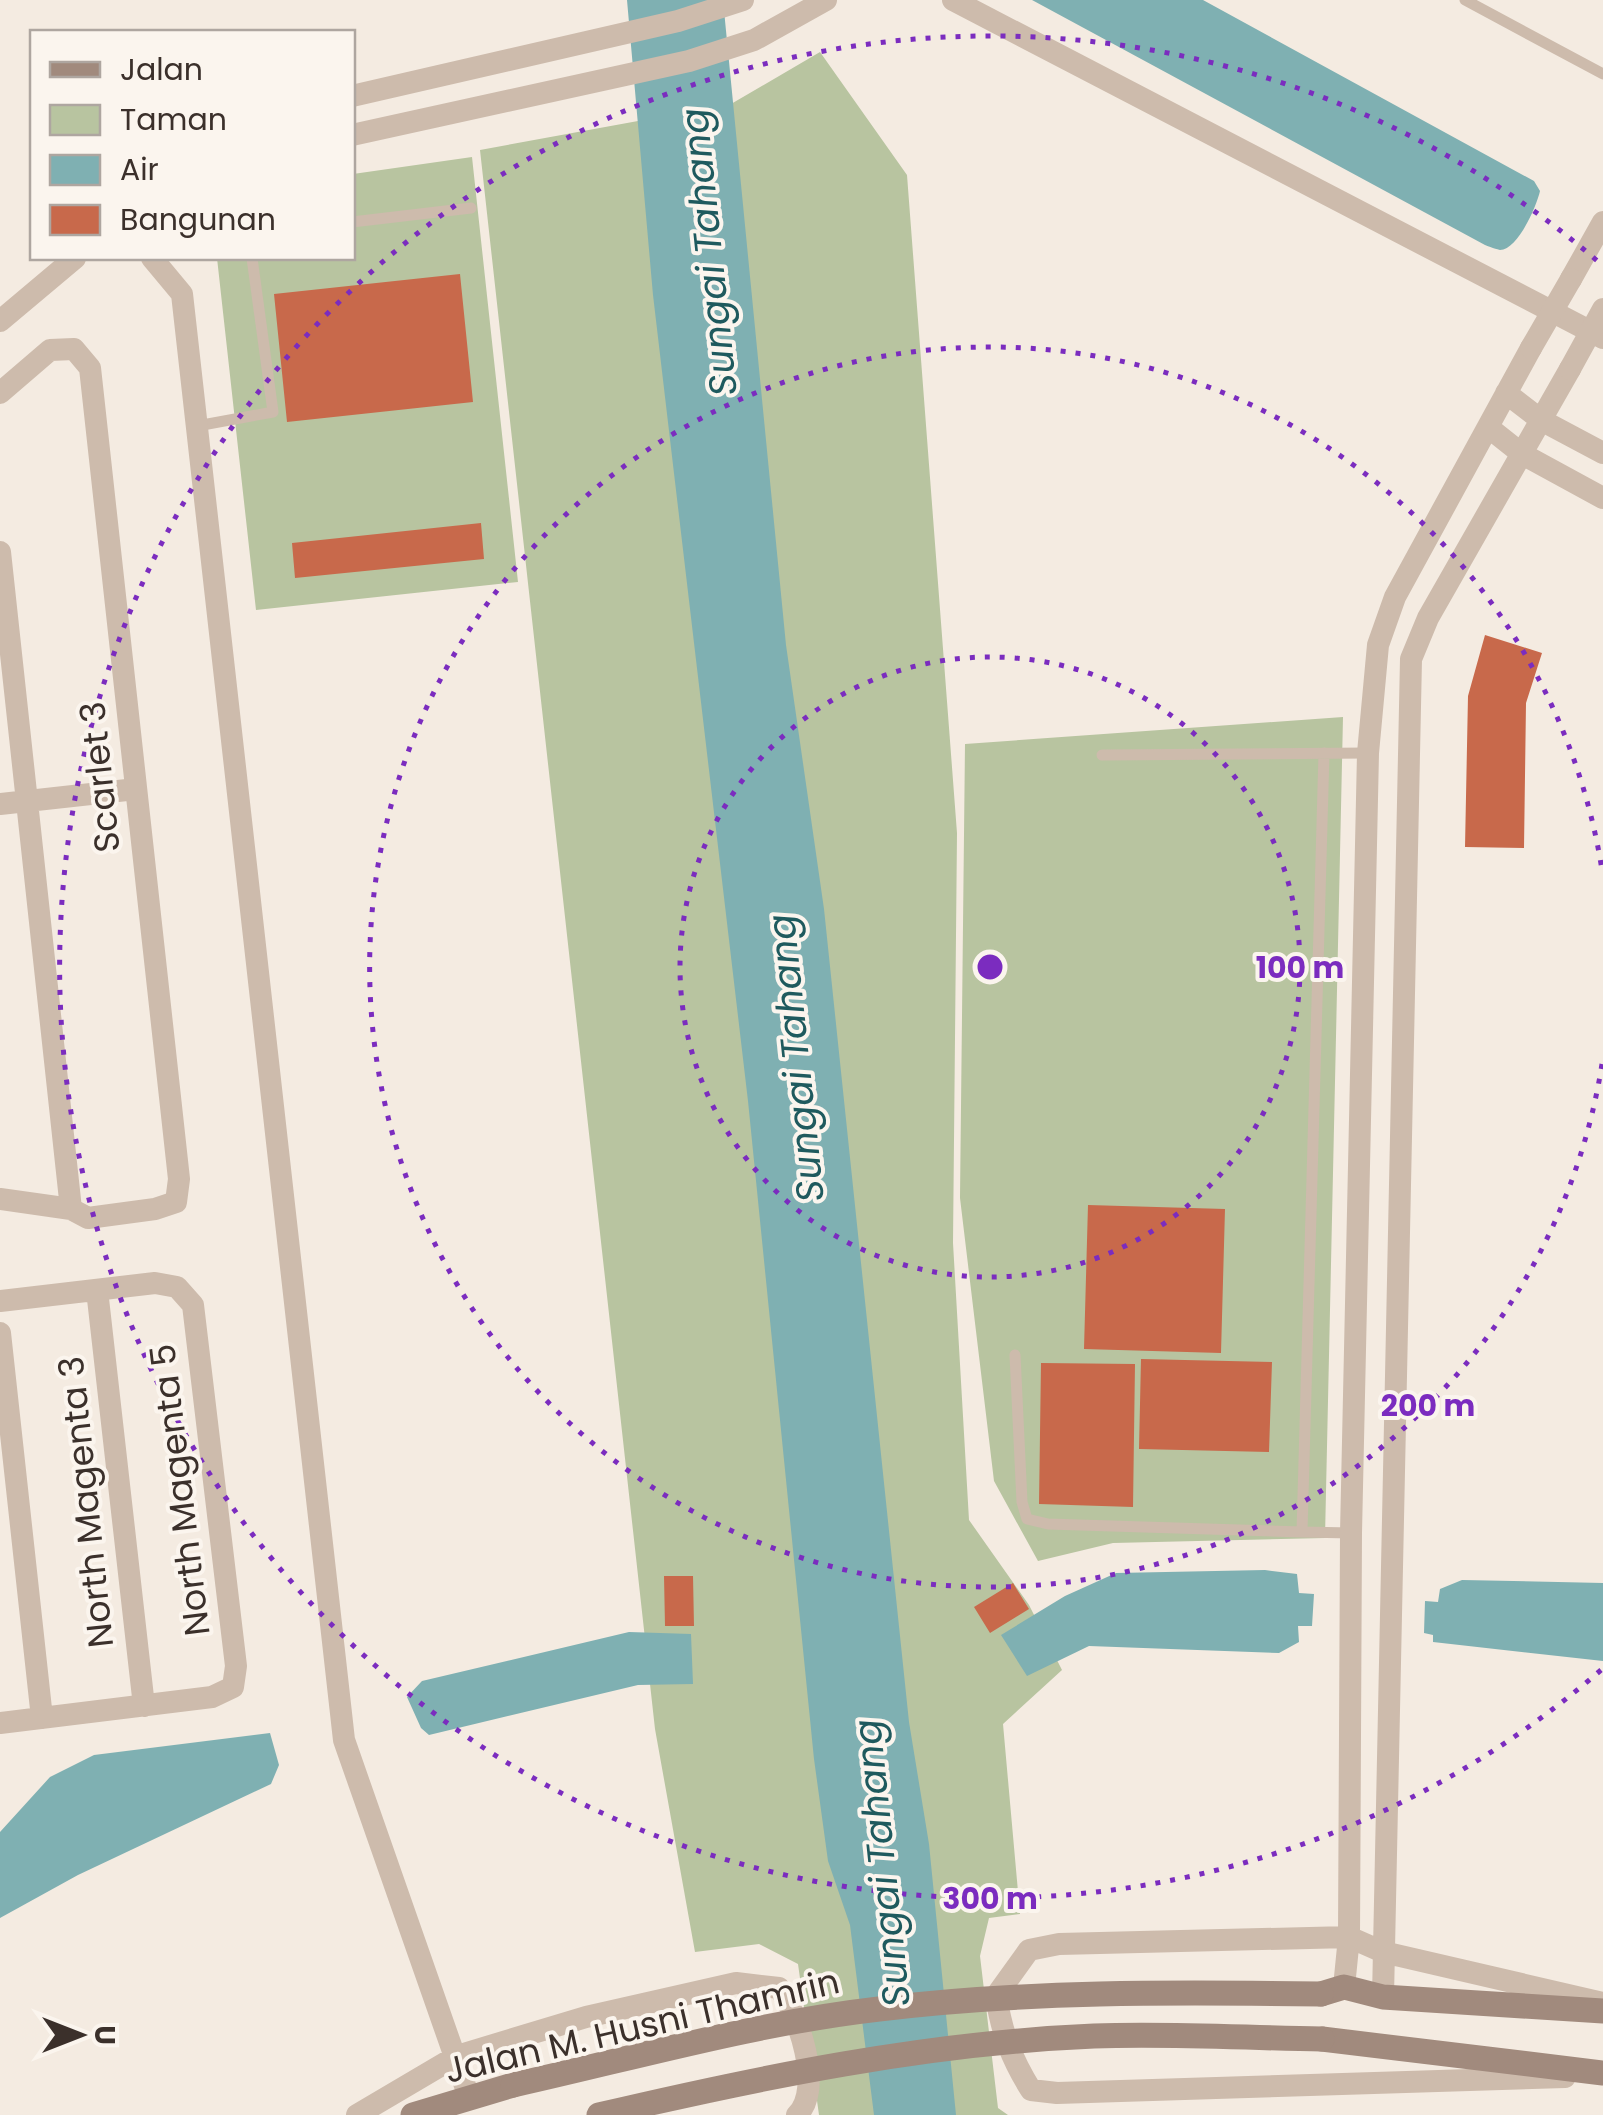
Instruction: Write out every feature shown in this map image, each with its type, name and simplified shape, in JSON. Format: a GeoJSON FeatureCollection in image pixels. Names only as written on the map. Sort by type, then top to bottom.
{"type":"FeatureCollection","features":[{"type":"Feature","properties":{"kind":"main road","name":"Jalan M. Husni Thamrin"},"geometry":{"type":"LineString","coordinates":[[413,2115],[514,2086],[732,2035],[877,2009],[1091,1991],[1332,1991],[1603,2011]]}},
{"type":"Feature","properties":{"kind":"main road"},"geometry":{"type":"LineString","coordinates":[[599,2115],[734,2083],[882,2058],[1093,2036],[1322,2039],[1603,2075]]}},
{"type":"Feature","properties":{"kind":"street"},"geometry":{"type":"LineString","coordinates":[[355,95],[678,21],[744,0]]}},
{"type":"Feature","properties":{"kind":"street"},"geometry":{"type":"LineString","coordinates":[[355,135],[689,61],[754,40],[826,0]]}},
{"type":"Feature","properties":{"kind":"street"},"geometry":{"type":"LineString","coordinates":[[952,0],[1603,338]]}},
{"type":"Feature","properties":{"kind":"street"},"geometry":{"type":"LineString","coordinates":[[1332,1991],[1349,1937],[1351,1533],[1368,752],[1378,645],[1395,596],[1603,222]]}},
{"type":"Feature","properties":{"kind":"street"},"geometry":{"type":"LineString","coordinates":[[0,321],[73,260]]}},
{"type":"Feature","properties":{"kind":"street"},"geometry":{"type":"LineString","coordinates":[[154,260],[182,294],[344,1740],[469,2098]]}},
{"type":"Feature","properties":{"kind":"street"},"geometry":{"type":"LineString","coordinates":[[1383,1997],[1411,660],[1428,618],[1603,308]]}},
{"type":"Feature","properties":{"kind":"street","name":"Scarlet 3"},"geometry":{"type":"LineString","coordinates":[[0,393],[50,350],[74,349],[90,368],[179,1179],[176,1202],[155,1209],[88,1218],[71,1209]]}},
{"type":"Feature","properties":{"kind":"street"},"geometry":{"type":"LineString","coordinates":[[1506,393],[1542,420],[1603,453]]}},
{"type":"Feature","properties":{"kind":"street"},"geometry":{"type":"LineString","coordinates":[[1488,427],[1522,454],[1603,498]]}},
{"type":"Feature","properties":{"kind":"street"},"geometry":{"type":"LineString","coordinates":[[0,552],[71,1209],[0,1199]]}},
{"type":"Feature","properties":{"kind":"street"},"geometry":{"type":"LineString","coordinates":[[0,804],[136,789]]}},
{"type":"Feature","properties":{"kind":"street","name":"North Magenta 5"},"geometry":{"type":"LineString","coordinates":[[97,1290],[155,1283],[177,1287],[194,1305],[236,1666],[233,1687],[212,1698],[144,1706]]}},
{"type":"Feature","properties":{"kind":"street"},"geometry":{"type":"LineString","coordinates":[[0,1301],[97,1290]]}},
{"type":"Feature","properties":{"kind":"street","name":"North Magenta 3"},"geometry":{"type":"LineString","coordinates":[[97,1290],[144,1706]]}},
{"type":"Feature","properties":{"kind":"street"},"geometry":{"type":"LineString","coordinates":[[0,1333],[42,1718]]}},
{"type":"Feature","properties":{"kind":"street"},"geometry":{"type":"LineString","coordinates":[[0,1723],[144,1706]]}},
{"type":"Feature","properties":{"kind":"street"},"geometry":{"type":"LineString","coordinates":[[1603,2003],[1383,1952],[1349,1937],[1058,1944],[1029,1950],[996,1996],[1004,2042],[1031,2090],[1057,2093],[1603,2075]]}},
{"type":"Feature","properties":{"kind":"street"},"geometry":{"type":"LineString","coordinates":[[357,2115],[457,2056],[586,2017],[736,1983],[779,1988],[796,2012],[809,2082],[797,2115]]}},
{"type":"Feature","properties":{"kind":"lane"},"geometry":{"type":"LineString","coordinates":[[1465,0],[1486,5],[1603,74]]}},
{"type":"Feature","properties":{"kind":"lane"},"geometry":{"type":"LineString","coordinates":[[355,222],[470,208]]}},
{"type":"Feature","properties":{"kind":"lane"},"geometry":{"type":"LineString","coordinates":[[197,426],[273,412],[252,260]]}},
{"type":"Feature","properties":{"kind":"lane"},"geometry":{"type":"LineString","coordinates":[[1102,755],[1368,752]]}},
{"type":"Feature","properties":{"kind":"lane"},"geometry":{"type":"LineString","coordinates":[[1302,1532],[1324,753]]}},
{"type":"Feature","properties":{"kind":"lane"},"geometry":{"type":"LineString","coordinates":[[1015,1356],[1022,1502],[1027,1519],[1048,1524],[1351,1533]]}},
{"type":"Feature","properties":{"kind":"green space"},"geometry":{"type":"Polygon","coordinates":[[[820,52],[907,175],[957,833],[953,1243],[969,1520],[1029,1605],[1062,1670],[1003,1724],[1020,1914],[989,1918],[980,1956],[998,2108],[1008,2115],[819,2115],[798,1964],[759,1944],[695,1952],[655,1729],[480,150],[731,104],[820,52]]]}},
{"type":"Feature","properties":{"kind":"green space"},"geometry":{"type":"Polygon","coordinates":[[[472,157],[518,582],[256,610],[217,260],[355,260],[355,174],[472,157]]]}},
{"type":"Feature","properties":{"kind":"green space"},"geometry":{"type":"Polygon","coordinates":[[[1343,717],[1325,1538],[1113,1543],[1038,1561],[994,1481],[960,1198],[965,744],[1343,717]]]}},
{"type":"Feature","properties":{"kind":"water","name":"Sungai Tahang"},"geometry":{"type":"Polygon","coordinates":[[[627,0],[723,0],[786,645],[824,909],[909,1722],[929,1844],[956,2115],[874,2115],[850,1925],[828,1861],[814,1759],[748,1101],[653,295],[627,0]]]}},
{"type":"Feature","properties":{"kind":"water"},"geometry":{"type":"Polygon","coordinates":[[[1032,0],[1203,0],[1534,181],[1540,191],[1535,206],[1526,226],[1507,248],[1486,246],[1032,0]]]}},
{"type":"Feature","properties":{"kind":"water"},"geometry":{"type":"Polygon","coordinates":[[[1265,1570],[1297,1574],[1299,1593],[1314,1594],[1312,1626],[1298,1626],[1299,1642],[1279,1653],[1089,1646],[1027,1676],[1001,1635],[1065,1596],[1116,1573],[1265,1570]]]}},
{"type":"Feature","properties":{"kind":"water"},"geometry":{"type":"Polygon","coordinates":[[[1462,1580],[1603,1583],[1603,1661],[1433,1642],[1433,1635],[1424,1633],[1425,1601],[1438,1602],[1440,1589],[1462,1580]]]}},
{"type":"Feature","properties":{"kind":"water"},"geometry":{"type":"Polygon","coordinates":[[[629,1632],[691,1634],[693,1684],[638,1685],[429,1735],[421,1728],[407,1697],[422,1681],[629,1632]]]}},
{"type":"Feature","properties":{"kind":"water"},"geometry":{"type":"Polygon","coordinates":[[[270,1733],[279,1765],[271,1784],[78,1875],[0,1918],[0,1832],[50,1777],[94,1755],[270,1733]]]}},
{"type":"Feature","properties":{"kind":"building"},"geometry":{"type":"Polygon","coordinates":[[[460,274],[473,402],[287,422],[274,294],[460,274]]]}},
{"type":"Feature","properties":{"kind":"building"},"geometry":{"type":"Polygon","coordinates":[[[481,523],[484,559],[295,578],[292,543],[481,523]]]}},
{"type":"Feature","properties":{"kind":"building"},"geometry":{"type":"Polygon","coordinates":[[[1485,635],[1542,653],[1526,703],[1524,848],[1465,847],[1468,696],[1485,635]]]}},
{"type":"Feature","properties":{"kind":"building"},"geometry":{"type":"Polygon","coordinates":[[[1088,1205],[1225,1209],[1221,1353],[1084,1349],[1088,1205]]]}},
{"type":"Feature","properties":{"kind":"building"},"geometry":{"type":"Polygon","coordinates":[[[1141,1359],[1272,1362],[1269,1452],[1139,1449],[1141,1359]]]}},
{"type":"Feature","properties":{"kind":"building"},"geometry":{"type":"Polygon","coordinates":[[[1041,1363],[1135,1364],[1133,1507],[1039,1504],[1041,1363]]]}},
{"type":"Feature","properties":{"kind":"building"},"geometry":{"type":"Polygon","coordinates":[[[664,1576],[693,1576],[694,1626],[665,1626],[664,1576]]]}},
{"type":"Feature","properties":{"kind":"building"},"geometry":{"type":"Polygon","coordinates":[[[1013,1583],[1029,1609],[990,1633],[974,1607],[1013,1583]]]}}]}
